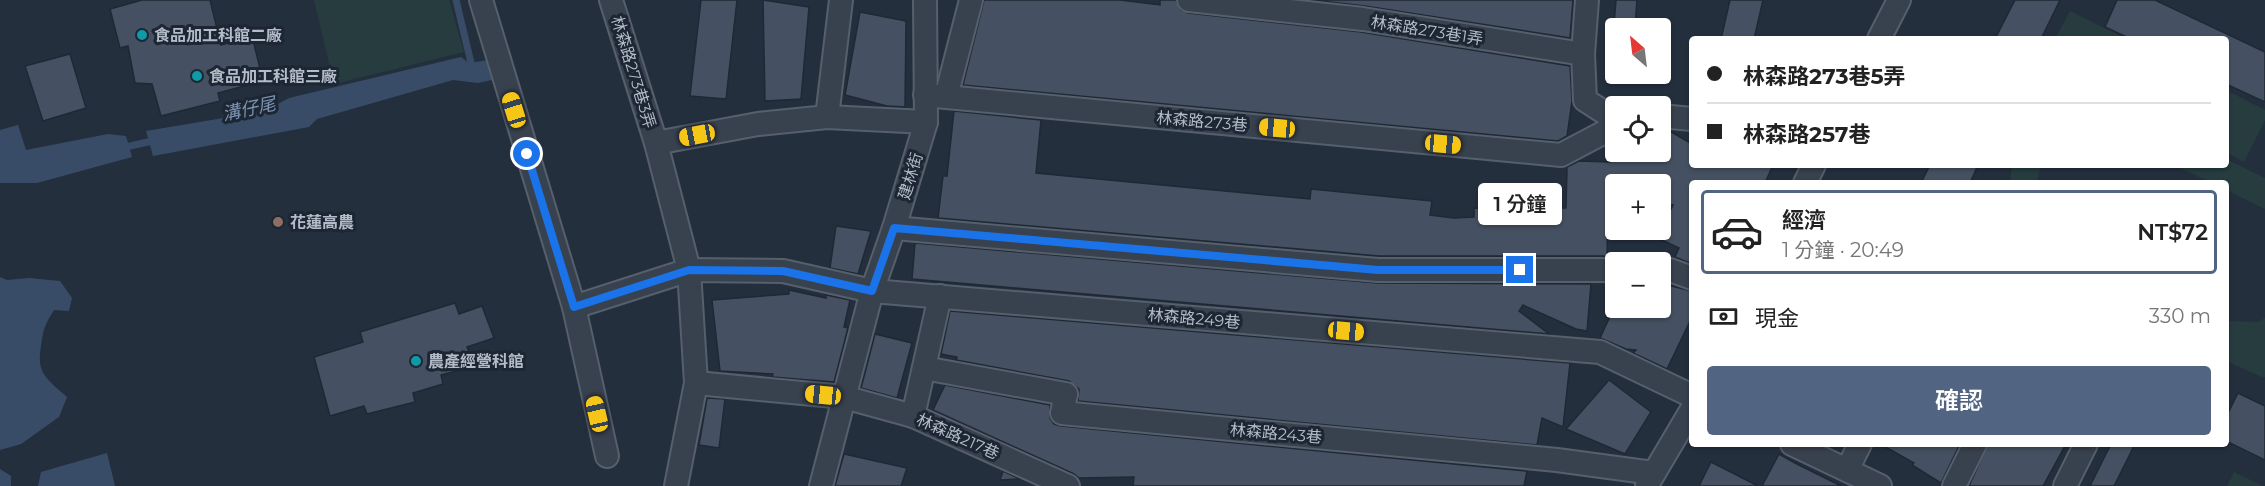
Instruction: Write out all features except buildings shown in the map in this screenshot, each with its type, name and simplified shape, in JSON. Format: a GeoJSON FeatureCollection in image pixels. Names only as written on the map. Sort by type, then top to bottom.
{"type":"FeatureCollection","features":[{"type":"Feature","properties":{"kind":"street"},"geometry":{"type":"LineString","coordinates":[[481,0],[574,307],[607,456]]}},
{"type":"Feature","properties":{"kind":"street","name":"林森路273巷3弄"},"geometry":{"type":"LineString","coordinates":[[611,0],[656,143],[689,270],[696,382],[676,486]]}},
{"type":"Feature","properties":{"kind":"street"},"geometry":{"type":"LineString","coordinates":[[826,117],[841,0]]}},
{"type":"Feature","properties":{"kind":"street","name":"建林街"},"geometry":{"type":"LineString","coordinates":[[821,486],[872,291],[935,96],[925,0]]}},
{"type":"Feature","properties":{"kind":"street"},"geometry":{"type":"LineString","coordinates":[[935,96],[971,0]]}},
{"type":"Feature","properties":{"kind":"street","name":"林森路273巷1弄"},"geometry":{"type":"LineString","coordinates":[[1189,0],[1363,20],[1583,54]]}},
{"type":"Feature","properties":{"kind":"street"},"geometry":{"type":"LineString","coordinates":[[1587,0],[1583,54],[1585,100],[1605,113]]}},
{"type":"Feature","properties":{"kind":"street"},"geometry":{"type":"LineString","coordinates":[[1881,36],[1899,0]]}},
{"type":"Feature","properties":{"kind":"street","name":"林森路273巷"},"geometry":{"type":"LineString","coordinates":[[935,96],[1562,155],[1605,132]]}},
{"type":"Feature","properties":{"kind":"street"},"geometry":{"type":"LineString","coordinates":[[656,143],[758,124],[826,117],[926,122]]}},
{"type":"Feature","properties":{"kind":"street"},"geometry":{"type":"LineString","coordinates":[[1671,117],[1689,119]]}},
{"type":"Feature","properties":{"kind":"street"},"geometry":{"type":"LineString","coordinates":[[894,228],[1378,270],[1605,270]]}},
{"type":"Feature","properties":{"kind":"street","name":"林森路249巷"},"geometry":{"type":"LineString","coordinates":[[574,307],[689,270],[783,271],[872,291],[1600,352],[1689,395]]}},
{"type":"Feature","properties":{"kind":"street"},"geometry":{"type":"LineString","coordinates":[[1671,270],[1689,277]]}},
{"type":"Feature","properties":{"kind":"street"},"geometry":{"type":"LineString","coordinates":[[913,416],[940,296]]}},
{"type":"Feature","properties":{"kind":"street","name":"林森路243巷"},"geometry":{"type":"LineString","coordinates":[[924,368],[1066,394],[1062,413],[1557,460],[1649,480]]}},
{"type":"Feature","properties":{"kind":"street","name":"林森路217巷"},"geometry":{"type":"LineString","coordinates":[[696,382],[844,397],[913,416],[1068,486]]}},
{"type":"Feature","properties":{"kind":"street"},"geometry":{"type":"LineString","coordinates":[[1649,480],[1689,414]]}},
{"type":"Feature","properties":{"kind":"street"},"geometry":{"type":"LineString","coordinates":[[1798,447],[1880,486]]}},
{"type":"Feature","properties":{"kind":"street"},"geometry":{"type":"LineString","coordinates":[[1847,470],[1858,447]]}},
{"type":"Feature","properties":{"kind":"street"},"geometry":{"type":"LineString","coordinates":[[1954,486],[1974,447]]}},
{"type":"Feature","properties":{"kind":"street"},"geometry":{"type":"LineString","coordinates":[[2065,486],[2084,447]]}},
{"type":"Feature","properties":{"kind":"green space"},"geometry":{"type":"Polygon","coordinates":[[[314,0],[449,0],[464,52],[334,84],[314,0]]]}},
{"type":"Feature","properties":{"kind":"green space"},"geometry":{"type":"Polygon","coordinates":[[[2070,11],[2121,36],[2057,36],[2070,11]]]}},
{"type":"Feature","properties":{"kind":"green space"},"geometry":{"type":"Polygon","coordinates":[[[2229,92],[2265,110],[2265,120],[2244,162],[2229,154],[2229,92]]]}},
{"type":"Feature","properties":{"kind":"green space"},"geometry":{"type":"Polygon","coordinates":[[[2229,160],[2265,178],[2265,209],[2229,191],[2229,180],[2206,180],[2180,168],[2229,168],[2229,160]]]}},
{"type":"Feature","properties":{"kind":"green space"},"geometry":{"type":"Polygon","coordinates":[[[2012,168],[2040,168],[2038,180],[2010,180],[2012,168]]]}},
{"type":"Feature","properties":{"kind":"green space"},"geometry":{"type":"Polygon","coordinates":[[[2265,318],[2265,377],[2229,362],[2229,321],[2258,322],[2265,318]]]}},
{"type":"Feature","properties":{"kind":"green space"},"geometry":{"type":"Polygon","coordinates":[[[2234,472],[2263,486],[2227,486],[2234,472]]]}},
{"type":"Feature","properties":{"kind":"water"},"geometry":{"type":"Polygon","coordinates":[[[461,57],[469,63],[495,59],[501,78],[478,83],[453,80],[317,119],[309,127],[153,156],[146,131],[265,111],[289,98],[461,57]]]}},
{"type":"Feature","properties":{"kind":"water"},"geometry":{"type":"Polygon","coordinates":[[[18,125],[26,150],[108,134],[126,136],[132,157],[37,183],[0,183],[0,130],[18,125]]]}},
{"type":"Feature","properties":{"kind":"water"},"geometry":{"type":"Polygon","coordinates":[[[0,277],[7,280],[29,278],[60,281],[72,298],[69,311],[54,310],[48,319],[40,355],[40,363],[45,375],[67,397],[59,417],[21,444],[0,450],[0,277]]]}},
{"type":"Feature","properties":{"kind":"water"},"geometry":{"type":"Polygon","coordinates":[[[107,453],[115,486],[38,486],[41,472],[107,453]]]}},
{"type":"Feature","properties":{"kind":"water"},"geometry":{"type":"Polygon","coordinates":[[[0,469],[11,476],[11,486],[0,486],[0,469]]]}},
{"type":"Feature","properties":{"kind":"waterway"},"geometry":{"type":"LineString","coordinates":[[456,0],[473,71]]}},
{"type":"Feature","properties":{"kind":"waterway","name":"溝仔尾"},"geometry":{"type":"LineString","coordinates":[[121,148],[157,140]]}},
{"type":"Feature","properties":{"kind":"place","name":"食品加工科館二廠"},"geometry":{"type":"Point","coordinates":[142,35]}},
{"type":"Feature","properties":{"kind":"place","name":"食品加工科館三廠"},"geometry":{"type":"Point","coordinates":[197,76]}},
{"type":"Feature","properties":{"kind":"place","name":"花蓮高農"},"geometry":{"type":"Point","coordinates":[278,222]}},
{"type":"Feature","properties":{"kind":"place","name":"農產經營科館"},"geometry":{"type":"Point","coordinates":[416,361]}},
{"type":"Feature","properties":{"kind":"route"},"geometry":{"type":"LineString","coordinates":[[527,154],[574,307],[689,270],[783,271],[872,291],[894,228],[1378,270],[1520,270]]}}]}
